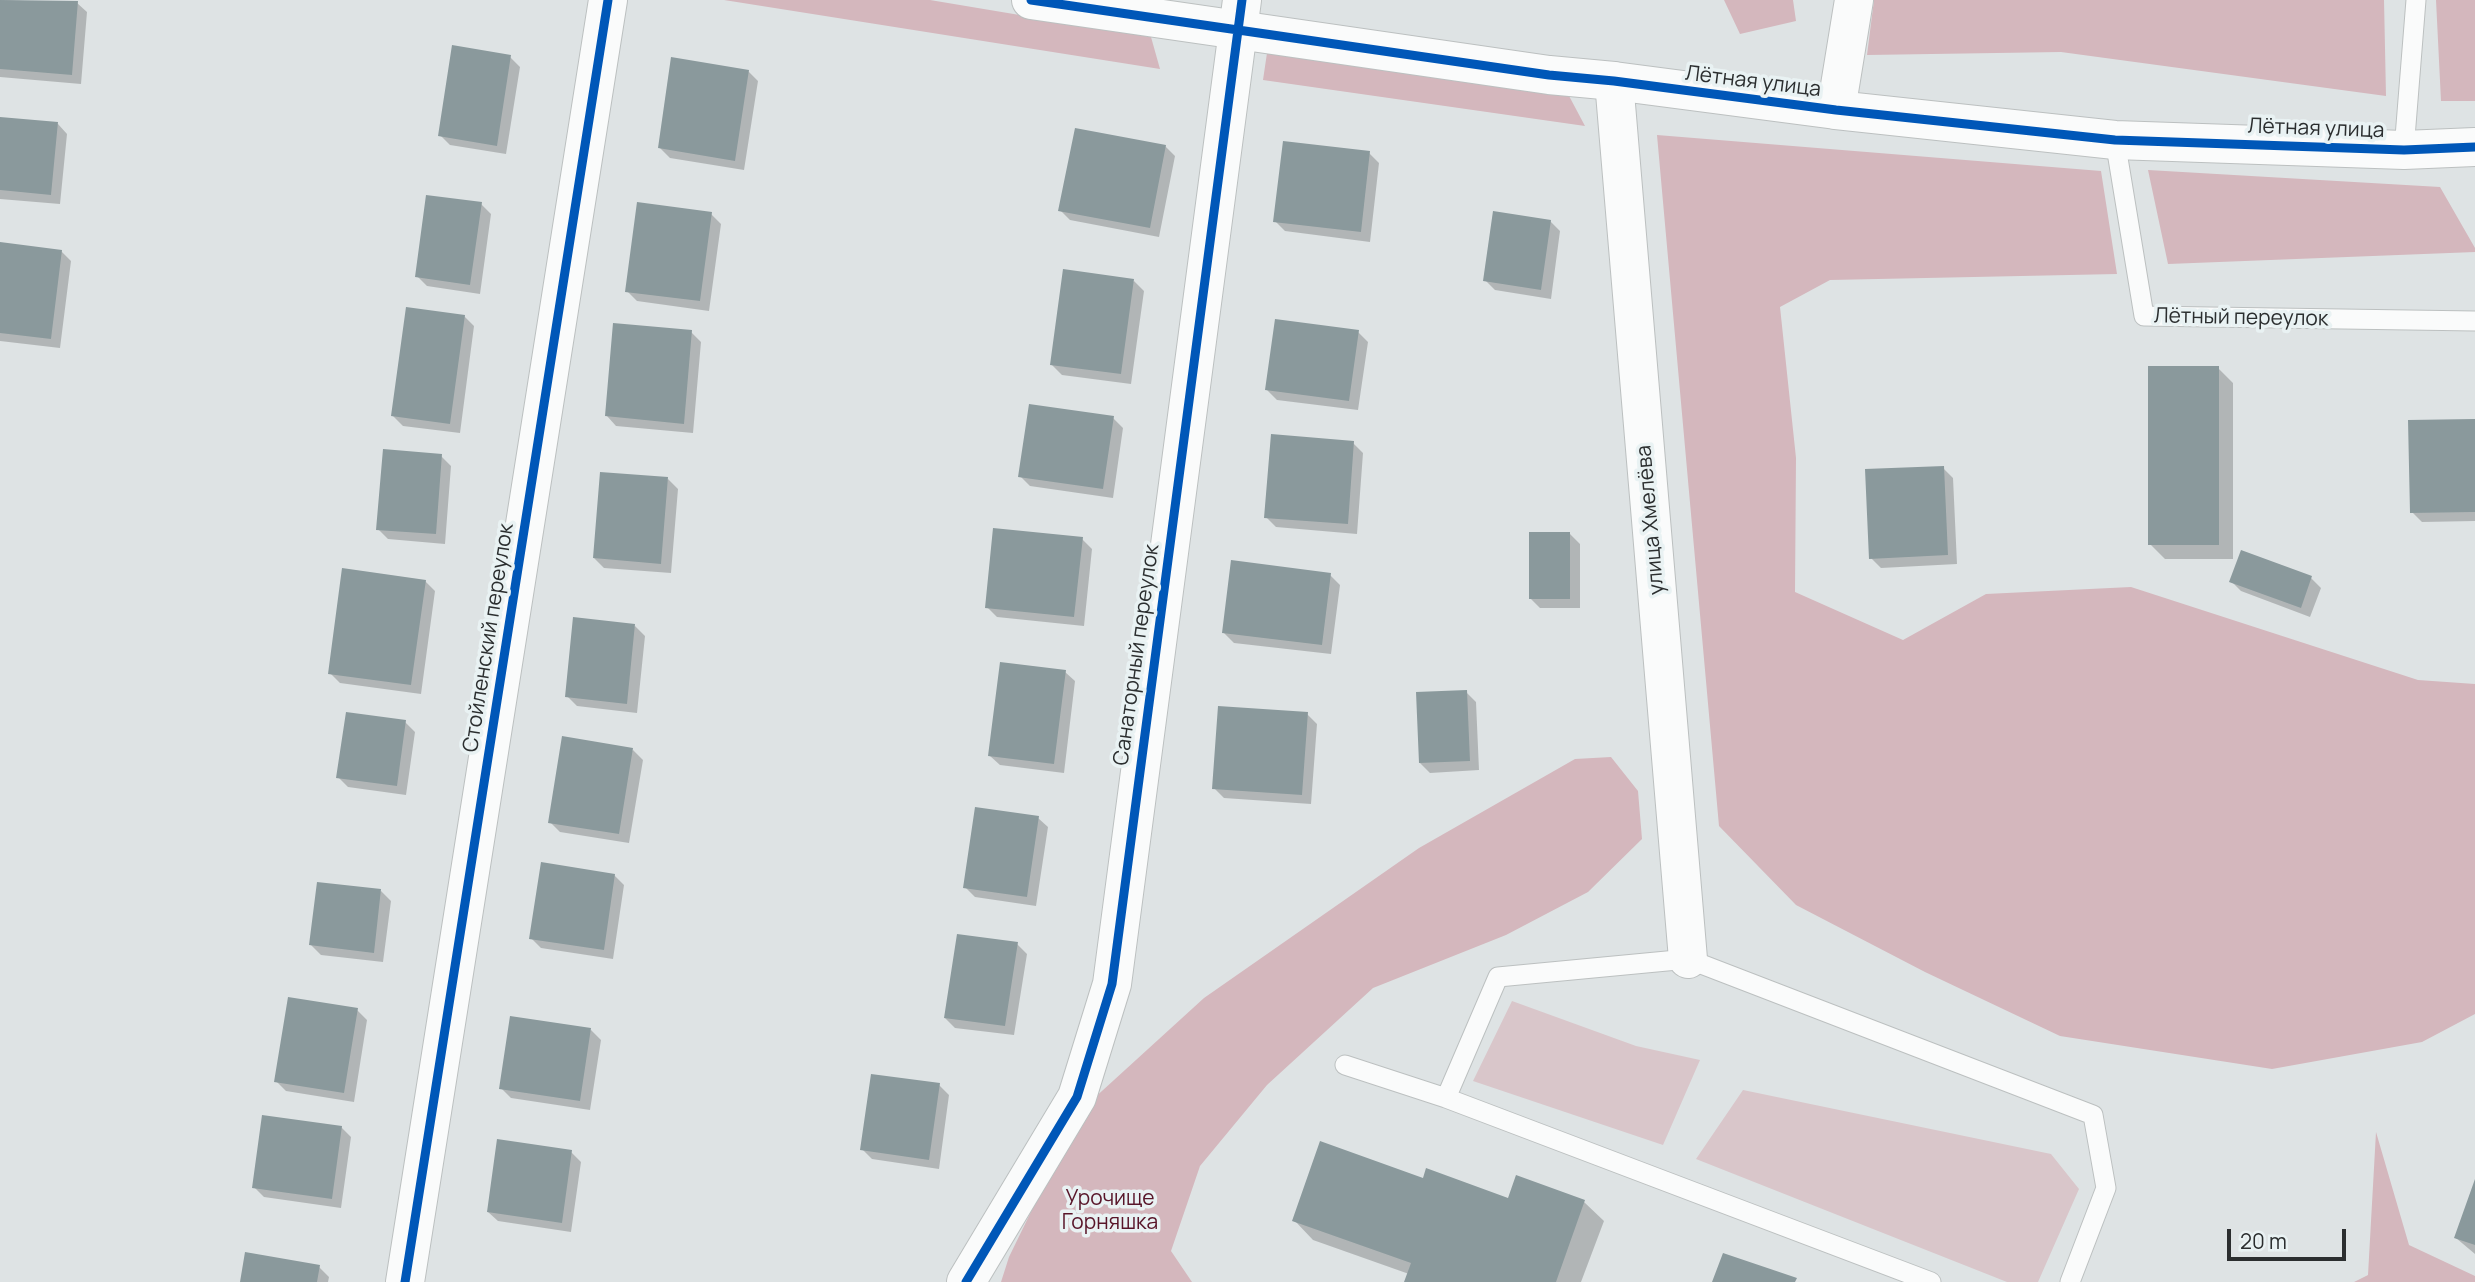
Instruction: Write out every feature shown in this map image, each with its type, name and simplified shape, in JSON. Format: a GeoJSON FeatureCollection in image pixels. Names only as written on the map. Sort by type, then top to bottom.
{"type":"FeatureCollection","features":[{"type":"Feature","properties":{"kind":"street","name":"Стойленский переулок"},"geometry":{"type":"LineString","coordinates":[[405,1282],[608,0]]}},
{"type":"Feature","properties":{"kind":"street","name":"Лётная улица"},"geometry":{"type":"LineString","coordinates":[[1031,0],[1240,15],[1549,75],[2115,140],[2404,150],[2475,147]]}},
{"type":"Feature","properties":{"kind":"street"},"geometry":{"type":"LineString","coordinates":[[1836,110],[1854,0]]}},
{"type":"Feature","properties":{"kind":"street","name":"Санаторный переулок"},"geometry":{"type":"LineString","coordinates":[[966,1282],[1077,1097],[1112,984],[1240,15]]}},
{"type":"Feature","properties":{"kind":"street","name":"улица Хмелёва"},"geometry":{"type":"LineString","coordinates":[[1614,81],[1688,959]]}},
{"type":"Feature","properties":{"kind":"lane"},"geometry":{"type":"LineString","coordinates":[[2404,150],[2416,0]]}},
{"type":"Feature","properties":{"kind":"lane","name":"Лётный переулок"},"geometry":{"type":"LineString","coordinates":[[2115,140],[2144,316],[2475,321]]}},
{"type":"Feature","properties":{"kind":"lane"},"geometry":{"type":"LineString","coordinates":[[1446,1098],[1498,977],[1688,959],[2093,1115],[2106,1188],[2070,1282]]}},
{"type":"Feature","properties":{"kind":"lane"},"geometry":{"type":"LineString","coordinates":[[1345,1065],[1446,1098],[1931,1282]]}},
{"type":"Feature","properties":{"kind":"shaded area"},"geometry":{"type":"Polygon","coordinates":[[[1512,1001],[1636,1046],[1700,1060],[1663,1145],[1473,1081],[1512,1001]]]}},
{"type":"Feature","properties":{"kind":"shaded area"},"geometry":{"type":"Polygon","coordinates":[[[1743,1090],[2051,1154],[2079,1189],[2038,1282],[2007,1282],[1696,1159],[1743,1090]]]}},
{"type":"Feature","properties":{"kind":"green space"},"geometry":{"type":"Polygon","coordinates":[[[724,0],[930,0],[1151,37],[1160,69],[724,0]]]}},
{"type":"Feature","properties":{"kind":"green space"},"geometry":{"type":"Polygon","coordinates":[[[1724,0],[1793,0],[1796,21],[1740,34],[1724,0]]]}},
{"type":"Feature","properties":{"kind":"green space"},"geometry":{"type":"Polygon","coordinates":[[[1874,0],[2384,0],[2386,96],[2061,52],[1867,55],[1874,0]]]}},
{"type":"Feature","properties":{"kind":"green space"},"geometry":{"type":"Polygon","coordinates":[[[2436,0],[2475,0],[2475,101],[2441,101],[2436,0]]]}},
{"type":"Feature","properties":{"kind":"green space"},"geometry":{"type":"Polygon","coordinates":[[[1267,53],[1568,94],[1585,126],[1263,80],[1267,53]]]}},
{"type":"Feature","properties":{"kind":"green space"},"geometry":{"type":"Polygon","coordinates":[[[1657,135],[2101,171],[2117,274],[1830,280],[1780,307],[1796,458],[1795,592],[1903,640],[1986,594],[2131,587],[2418,680],[2475,684],[2475,1014],[2422,1042],[2272,1069],[2060,1036],[1925,972],[1796,905],[1719,826],[1657,135]]]}},
{"type":"Feature","properties":{"kind":"green space"},"geometry":{"type":"Polygon","coordinates":[[[2148,170],[2440,187],[2475,252],[2168,264],[2148,170]]]}},
{"type":"Feature","properties":{"kind":"green space","name":"Урочище Горняшка"},"geometry":{"type":"Polygon","coordinates":[[[1611,757],[1638,791],[1642,839],[1588,892],[1506,935],[1373,988],[1267,1085],[1200,1166],[1171,1251],[1192,1282],[1001,1282],[1009,1257],[1080,1111],[1204,998],[1419,848],[1575,759],[1611,757]]]}},
{"type":"Feature","properties":{"kind":"green space"},"geometry":{"type":"Polygon","coordinates":[[[2376,1132],[2409,1245],[2475,1276],[2475,1282],[2354,1282],[2368,1275],[2376,1132]]]}},
{"type":"Feature","properties":{"kind":"building"},"geometry":{"type":"Polygon","coordinates":[[[0,0],[78,1],[72,75],[0,69],[0,0]]]}},
{"type":"Feature","properties":{"kind":"building"},"geometry":{"type":"Polygon","coordinates":[[[452,45],[511,55],[497,146],[438,136],[452,45]]]}},
{"type":"Feature","properties":{"kind":"building"},"geometry":{"type":"Polygon","coordinates":[[[671,57],[749,70],[735,161],[658,148],[671,57]]]}},
{"type":"Feature","properties":{"kind":"building"},"geometry":{"type":"Polygon","coordinates":[[[0,117],[58,122],[51,195],[0,190],[0,117]]]}},
{"type":"Feature","properties":{"kind":"building"},"geometry":{"type":"Polygon","coordinates":[[[1075,128],[1166,145],[1150,228],[1058,211],[1075,128]]]}},
{"type":"Feature","properties":{"kind":"building"},"geometry":{"type":"Polygon","coordinates":[[[1283,141],[1370,151],[1361,232],[1273,222],[1283,141]]]}},
{"type":"Feature","properties":{"kind":"building"},"geometry":{"type":"Polygon","coordinates":[[[426,195],[482,202],[470,285],[415,277],[426,195]]]}},
{"type":"Feature","properties":{"kind":"building"},"geometry":{"type":"Polygon","coordinates":[[[637,202],[712,212],[700,301],[625,292],[637,202]]]}},
{"type":"Feature","properties":{"kind":"building"},"geometry":{"type":"Polygon","coordinates":[[[1493,211],[1551,220],[1541,290],[1483,281],[1493,211]]]}},
{"type":"Feature","properties":{"kind":"building"},"geometry":{"type":"Polygon","coordinates":[[[0,242],[62,250],[51,339],[0,333],[0,242]]]}},
{"type":"Feature","properties":{"kind":"building"},"geometry":{"type":"Polygon","coordinates":[[[1063,269],[1134,279],[1121,374],[1050,365],[1063,269]]]}},
{"type":"Feature","properties":{"kind":"building"},"geometry":{"type":"Polygon","coordinates":[[[406,307],[465,315],[450,424],[391,416],[406,307]]]}},
{"type":"Feature","properties":{"kind":"building"},"geometry":{"type":"Polygon","coordinates":[[[1275,319],[1359,330],[1349,401],[1265,390],[1275,319]]]}},
{"type":"Feature","properties":{"kind":"building"},"geometry":{"type":"Polygon","coordinates":[[[613,323],[692,330],[684,424],[605,416],[613,323]]]}},
{"type":"Feature","properties":{"kind":"building"},"geometry":{"type":"Polygon","coordinates":[[[2148,366],[2219,366],[2219,545],[2148,545],[2148,366]]]}},
{"type":"Feature","properties":{"kind":"building"},"geometry":{"type":"Polygon","coordinates":[[[1029,404],[1114,416],[1103,489],[1018,477],[1029,404]]]}},
{"type":"Feature","properties":{"kind":"building"},"geometry":{"type":"Polygon","coordinates":[[[2475,419],[2475,512],[2410,513],[2408,420],[2475,419]]]}},
{"type":"Feature","properties":{"kind":"building"},"geometry":{"type":"Polygon","coordinates":[[[1271,434],[1354,441],[1348,524],[1264,518],[1271,434]]]}},
{"type":"Feature","properties":{"kind":"building"},"geometry":{"type":"Polygon","coordinates":[[[383,449],[442,454],[436,534],[376,530],[383,449]]]}},
{"type":"Feature","properties":{"kind":"building"},"geometry":{"type":"Polygon","coordinates":[[[1944,466],[1948,555],[1869,559],[1865,469],[1944,466]]]}},
{"type":"Feature","properties":{"kind":"building"},"geometry":{"type":"Polygon","coordinates":[[[600,472],[668,477],[661,564],[593,558],[600,472]]]}},
{"type":"Feature","properties":{"kind":"building"},"geometry":{"type":"Polygon","coordinates":[[[993,528],[1083,537],[1074,617],[985,608],[993,528]]]}},
{"type":"Feature","properties":{"kind":"building"},"geometry":{"type":"Polygon","coordinates":[[[1529,532],[1570,532],[1570,599],[1529,599],[1529,532]]]}},
{"type":"Feature","properties":{"kind":"building"},"geometry":{"type":"Polygon","coordinates":[[[2241,550],[2312,576],[2301,608],[2229,582],[2241,550]]]}},
{"type":"Feature","properties":{"kind":"building"},"geometry":{"type":"Polygon","coordinates":[[[1231,560],[1331,573],[1322,645],[1222,633],[1231,560]]]}},
{"type":"Feature","properties":{"kind":"building"},"geometry":{"type":"Polygon","coordinates":[[[342,568],[426,580],[411,685],[328,674],[342,568]]]}},
{"type":"Feature","properties":{"kind":"building"},"geometry":{"type":"Polygon","coordinates":[[[573,617],[635,624],[627,704],[565,697],[573,617]]]}},
{"type":"Feature","properties":{"kind":"building"},"geometry":{"type":"Polygon","coordinates":[[[1000,662],[1066,670],[1054,764],[988,756],[1000,662]]]}},
{"type":"Feature","properties":{"kind":"building"},"geometry":{"type":"Polygon","coordinates":[[[1467,690],[1470,761],[1419,763],[1416,692],[1467,690]]]}},
{"type":"Feature","properties":{"kind":"building"},"geometry":{"type":"Polygon","coordinates":[[[1218,706],[1308,712],[1302,795],[1212,789],[1218,706]]]}},
{"type":"Feature","properties":{"kind":"building"},"geometry":{"type":"Polygon","coordinates":[[[346,712],[406,720],[397,786],[336,778],[346,712]]]}},
{"type":"Feature","properties":{"kind":"building"},"geometry":{"type":"Polygon","coordinates":[[[562,736],[633,748],[619,834],[548,823],[562,736]]]}},
{"type":"Feature","properties":{"kind":"building"},"geometry":{"type":"Polygon","coordinates":[[[975,807],[1039,816],[1027,897],[963,888],[975,807]]]}},
{"type":"Feature","properties":{"kind":"building"},"geometry":{"type":"Polygon","coordinates":[[[541,862],[615,874],[604,950],[529,939],[541,862]]]}},
{"type":"Feature","properties":{"kind":"building"},"geometry":{"type":"Polygon","coordinates":[[[317,882],[381,889],[374,953],[309,945],[317,882]]]}},
{"type":"Feature","properties":{"kind":"building"},"geometry":{"type":"Polygon","coordinates":[[[957,934],[1018,942],[1005,1026],[944,1018],[957,934]]]}},
{"type":"Feature","properties":{"kind":"building"},"geometry":{"type":"Polygon","coordinates":[[[288,997],[358,1008],[344,1093],[274,1082],[288,997]]]}},
{"type":"Feature","properties":{"kind":"building"},"geometry":{"type":"Polygon","coordinates":[[[510,1016],[591,1028],[580,1101],[499,1089],[510,1016]]]}},
{"type":"Feature","properties":{"kind":"building"},"geometry":{"type":"Polygon","coordinates":[[[871,1074],[940,1083],[929,1160],[860,1150],[871,1074]]]}},
{"type":"Feature","properties":{"kind":"building"},"geometry":{"type":"Polygon","coordinates":[[[262,1115],[342,1126],[332,1199],[252,1188],[262,1115]]]}},
{"type":"Feature","properties":{"kind":"building"},"geometry":{"type":"Polygon","coordinates":[[[497,1139],[572,1150],[562,1223],[487,1212],[497,1139]]]}},
{"type":"Feature","properties":{"kind":"building"},"geometry":{"type":"Polygon","coordinates":[[[1320,1141],[1423,1178],[1426,1168],[1508,1198],[1516,1175],[1585,1200],[1556,1282],[1404,1282],[1411,1263],[1292,1221],[1320,1141]]]}},
{"type":"Feature","properties":{"kind":"building"},"geometry":{"type":"Polygon","coordinates":[[[2475,1179],[2475,1245],[2454,1238],[2475,1179]]]}},
{"type":"Feature","properties":{"kind":"building"},"geometry":{"type":"Polygon","coordinates":[[[245,1252],[320,1265],[317,1282],[240,1282],[245,1252]]]}},
{"type":"Feature","properties":{"kind":"building"},"geometry":{"type":"Polygon","coordinates":[[[1723,1253],[1797,1278],[1795,1282],[1712,1282],[1723,1253]]]}},
{"type":"Feature","properties":{"kind":"cycle path"},"geometry":{"type":"LineString","coordinates":[[405,1282],[608,0]]}},
{"type":"Feature","properties":{"kind":"cycle path"},"geometry":{"type":"LineString","coordinates":[[1031,0],[1549,75],[2115,140],[2404,150],[2475,147]]}},
{"type":"Feature","properties":{"kind":"cycle path"},"geometry":{"type":"LineString","coordinates":[[966,1282],[1077,1097],[1112,984],[1242,0]]}}]}
